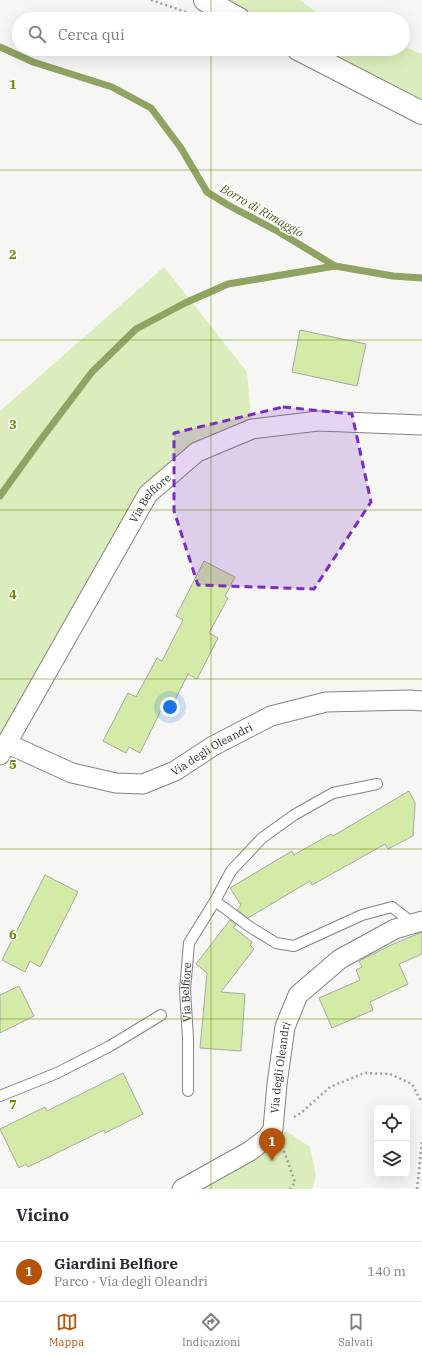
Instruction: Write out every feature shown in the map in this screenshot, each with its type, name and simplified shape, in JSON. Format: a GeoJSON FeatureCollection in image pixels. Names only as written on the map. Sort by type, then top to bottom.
{"type":"FeatureCollection","features":[{"type":"Feature","properties":{"kind":"main road"},"geometry":{"type":"LineString","coordinates":[[205,0],[226,12]]}},
{"type":"Feature","properties":{"kind":"main road"},"geometry":{"type":"LineString","coordinates":[[312,56],[422,113]]}},
{"type":"Feature","properties":{"kind":"street","name":"Via Belfiore"},"geometry":{"type":"LineString","coordinates":[[3,749],[148,494],[197,452],[252,429],[318,421],[422,424]]}},
{"type":"Feature","properties":{"kind":"street","name":"Via degli Oleandri"},"geometry":{"type":"LineString","coordinates":[[3,749],[72,773],[116,783],[143,784],[175,771],[214,746],[271,716],[326,702],[422,701]]}},
{"type":"Feature","properties":{"kind":"street","name":"Via degli Oleandri"},"geometry":{"type":"LineString","coordinates":[[182,1189],[250,1151],[268,1138],[273,1129],[277,1084],[285,1027],[298,995],[340,959],[395,929],[418,922]]}},
{"type":"Feature","properties":{"kind":"lane"},"geometry":{"type":"LineString","coordinates":[[215,901],[231,870],[262,838],[294,815],[333,793],[377,784]]}},
{"type":"Feature","properties":{"kind":"lane","name":"Via degli Oleandri"},"geometry":{"type":"LineString","coordinates":[[215,901],[250,927],[276,943],[294,946],[362,915],[392,907],[418,922]]}},
{"type":"Feature","properties":{"kind":"lane","name":"Via Belfiore"},"geometry":{"type":"LineString","coordinates":[[188,1091],[188,1038],[185,990],[189,943],[215,901]]}},
{"type":"Feature","properties":{"kind":"lane"},"geometry":{"type":"LineString","coordinates":[[0,1096],[57,1073],[110,1046],[161,1015]]}},
{"type":"Feature","properties":{"kind":"path"},"geometry":{"type":"LineString","coordinates":[[290,1189],[294,1182],[282,1146],[273,1129],[301,1113],[330,1087],[364,1073],[390,1074],[412,1084],[422,1103]]}},
{"type":"Feature","properties":{"kind":"path"},"geometry":{"type":"LineString","coordinates":[[417,1189],[422,1142]]}},
{"type":"Feature","properties":{"kind":"highlighted area"},"geometry":{"type":"Polygon","coordinates":[[[283,407],[352,414],[371,502],[314,589],[198,585],[174,511],[174,433],[283,407]]]}},
{"type":"Feature","properties":{"kind":"green space"},"geometry":{"type":"Polygon","coordinates":[[[205,0],[300,0],[316,12],[226,12],[205,0]]]}},
{"type":"Feature","properties":{"kind":"green space"},"geometry":{"type":"Polygon","coordinates":[[[410,49],[422,54],[422,113],[312,56],[410,56],[410,49]]]}},
{"type":"Feature","properties":{"kind":"green space"},"geometry":{"type":"Polygon","coordinates":[[[164,267],[247,372],[252,429],[148,494],[0,755],[0,411],[164,267]]]}},
{"type":"Feature","properties":{"kind":"green space"},"geometry":{"type":"Polygon","coordinates":[[[286,1131],[310,1147],[316,1175],[312,1189],[182,1189],[267,1138],[286,1131]]]}},
{"type":"Feature","properties":{"kind":"building"},"geometry":{"type":"Polygon","coordinates":[[[300,330],[366,344],[357,386],[292,372],[300,330]]]}},
{"type":"Feature","properties":{"kind":"building"},"geometry":{"type":"Polygon","coordinates":[[[204,561],[235,577],[225,596],[228,598],[209,633],[218,638],[197,679],[188,674],[168,714],[161,710],[140,753],[129,747],[126,753],[103,741],[128,693],[136,697],[157,658],[162,661],[183,620],[176,616],[204,561]]]}},
{"type":"Feature","properties":{"kind":"building"},"geometry":{"type":"Polygon","coordinates":[[[409,791],[415,803],[413,836],[388,849],[385,844],[312,885],[310,881],[248,918],[237,910],[241,905],[230,888],[292,851],[294,855],[331,834],[333,836],[409,791]]]}},
{"type":"Feature","properties":{"kind":"building"},"geometry":{"type":"Polygon","coordinates":[[[45,875],[78,892],[40,967],[30,961],[25,972],[2,960],[45,875]]]}},
{"type":"Feature","properties":{"kind":"building"},"geometry":{"type":"Polygon","coordinates":[[[230,920],[236,925],[233,927],[252,942],[250,945],[254,949],[221,992],[245,994],[241,1051],[200,1048],[207,973],[196,964],[230,920]]]}},
{"type":"Feature","properties":{"kind":"building"},"geometry":{"type":"Polygon","coordinates":[[[422,932],[422,954],[399,964],[408,984],[370,1002],[373,1010],[332,1028],[319,998],[360,980],[356,970],[362,967],[359,961],[422,932]]]}},
{"type":"Feature","properties":{"kind":"building"},"geometry":{"type":"Polygon","coordinates":[[[19,986],[34,1016],[0,1033],[0,995],[19,986]]]}},
{"type":"Feature","properties":{"kind":"building"},"geometry":{"type":"Polygon","coordinates":[[[123,1073],[143,1114],[105,1133],[104,1130],[28,1167],[26,1164],[19,1168],[0,1129],[45,1107],[47,1111],[123,1073]]]}},
{"type":"Feature","properties":{"kind":"waterway","name":"Borro di Rimaggio"},"geometry":{"type":"LineString","coordinates":[[0,47],[12,52]]}},
{"type":"Feature","properties":{"kind":"waterway","name":"Borro di Rimaggio"},"geometry":{"type":"LineString","coordinates":[[20,56],[33,62],[112,87],[151,108],[181,148],[207,192],[279,232],[335,266],[393,276],[422,278]]}},
{"type":"Feature","properties":{"kind":"waterway"},"geometry":{"type":"LineString","coordinates":[[0,496],[92,372],[136,329],[185,303],[228,284],[335,266]]}},
{"type":"Feature","properties":{"kind":"place","name":"Giardini Belfiore"},"geometry":{"type":"Point","coordinates":[272,1161]}}]}
